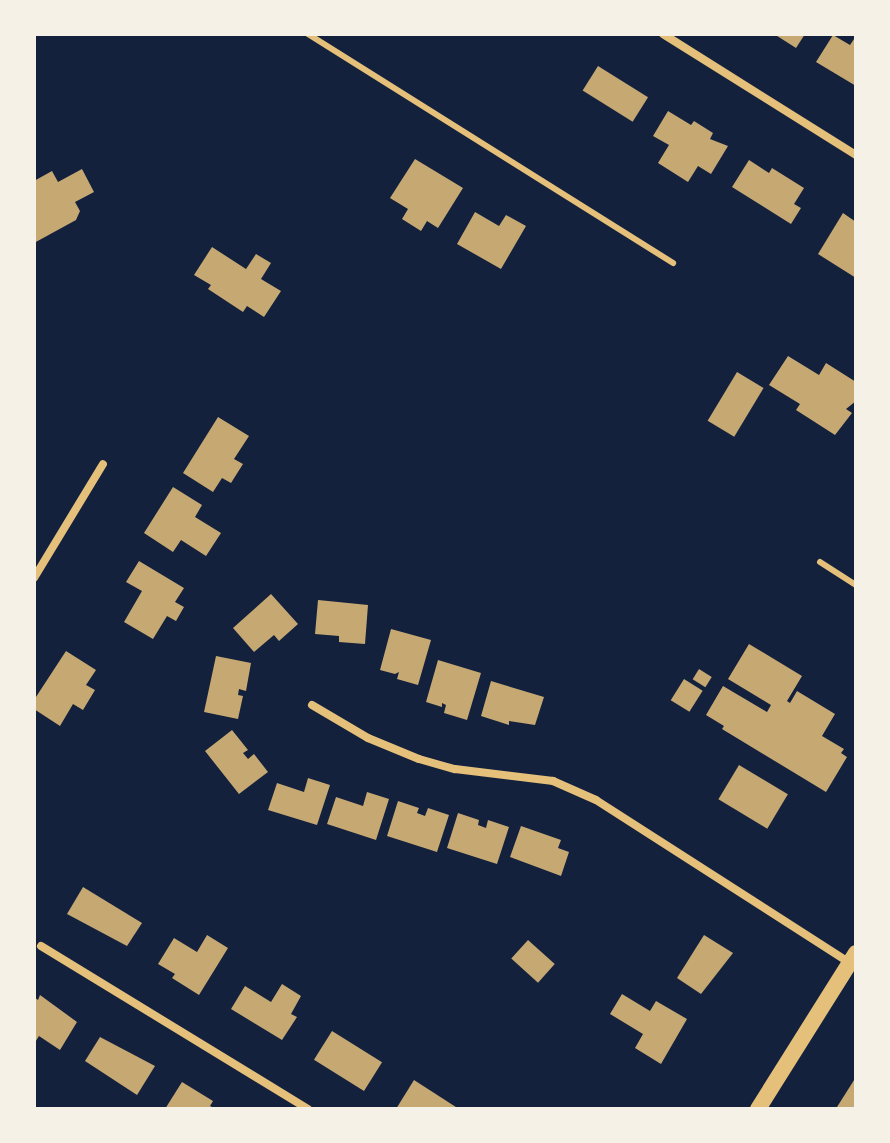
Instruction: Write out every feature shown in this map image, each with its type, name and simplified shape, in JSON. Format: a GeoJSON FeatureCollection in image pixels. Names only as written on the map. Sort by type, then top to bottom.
{"type":"FeatureCollection","features":[{"type":"Feature","properties":{"kind":"main road"},"geometry":{"type":"LineString","coordinates":[[758,1109],[853,958]]}},
{"type":"Feature","properties":{"kind":"street"},"geometry":{"type":"LineString","coordinates":[[663,34],[856,155]]}},
{"type":"Feature","properties":{"kind":"street"},"geometry":{"type":"LineString","coordinates":[[34,578],[103,464]]}},
{"type":"Feature","properties":{"kind":"street"},"geometry":{"type":"LineString","coordinates":[[312,705],[368,738],[419,759],[455,769],[553,781],[596,800],[853,958]]}},
{"type":"Feature","properties":{"kind":"street"},"geometry":{"type":"LineString","coordinates":[[41,946],[308,1109]]}},
{"type":"Feature","properties":{"kind":"lane"},"geometry":{"type":"LineString","coordinates":[[308,34],[673,263]]}},
{"type":"Feature","properties":{"kind":"lane"},"geometry":{"type":"LineString","coordinates":[[820,562],[856,585]]}},
{"type":"Feature","properties":{"kind":"building"},"geometry":{"type":"Polygon","coordinates":[[[774,34],[805,34],[796,48],[774,34]]]}},
{"type":"Feature","properties":{"kind":"building"},"geometry":{"type":"Polygon","coordinates":[[[833,35],[850,45],[856,36],[856,86],[816,62],[833,35]]]}},
{"type":"Feature","properties":{"kind":"building"},"geometry":{"type":"Polygon","coordinates":[[[598,66],[648,97],[633,122],[583,91],[598,66]]]}},
{"type":"Feature","properties":{"kind":"building"},"geometry":{"type":"Polygon","coordinates":[[[668,111],[691,125],[694,121],[713,133],[710,139],[728,146],[711,174],[698,166],[688,182],[658,163],[669,145],[653,136],[668,111]]]}},
{"type":"Feature","properties":{"kind":"building"},"geometry":{"type":"Polygon","coordinates":[[[415,159],[463,188],[438,228],[427,221],[421,231],[402,219],[408,209],[390,198],[415,159]]]}},
{"type":"Feature","properties":{"kind":"building"},"geometry":{"type":"Polygon","coordinates":[[[749,160],[769,173],[772,168],[804,188],[794,204],[801,208],[791,224],[732,187],[749,160]]]}},
{"type":"Feature","properties":{"kind":"building"},"geometry":{"type":"Polygon","coordinates":[[[82,169],[94,192],[75,202],[80,211],[76,220],[34,243],[34,181],[52,171],[58,182],[82,169]]]}},
{"type":"Feature","properties":{"kind":"building"},"geometry":{"type":"Polygon","coordinates":[[[475,212],[499,226],[506,215],[526,226],[501,269],[457,244],[475,212]]]}},
{"type":"Feature","properties":{"kind":"building"},"geometry":{"type":"Polygon","coordinates":[[[843,213],[856,222],[856,278],[818,254],[843,213]]]}},
{"type":"Feature","properties":{"kind":"building"},"geometry":{"type":"Polygon","coordinates":[[[212,247],[246,269],[256,254],[271,263],[261,279],[281,291],[264,317],[247,306],[243,312],[208,289],[211,285],[194,275],[212,247]]]}},
{"type":"Feature","properties":{"kind":"building"},"geometry":{"type":"Polygon","coordinates":[[[788,356],[819,375],[826,363],[856,382],[856,401],[846,409],[852,413],[835,435],[796,410],[800,404],[769,385],[788,356]]]}},
{"type":"Feature","properties":{"kind":"building"},"geometry":{"type":"Polygon","coordinates":[[[737,372],[764,388],[734,437],[708,421],[737,372]]]}},
{"type":"Feature","properties":{"kind":"building"},"geometry":{"type":"Polygon","coordinates":[[[218,417],[249,436],[234,459],[243,464],[231,483],[222,478],[213,492],[183,473],[218,417]]]}},
{"type":"Feature","properties":{"kind":"building"},"geometry":{"type":"Polygon","coordinates":[[[173,487],[202,505],[195,517],[221,533],[206,556],[181,540],[173,552],[144,533],[173,487]]]}},
{"type":"Feature","properties":{"kind":"building"},"geometry":{"type":"Polygon","coordinates":[[[139,561],[184,588],[175,602],[184,607],[176,621],[167,616],[153,639],[124,622],[142,591],[126,582],[139,561]]]}},
{"type":"Feature","properties":{"kind":"building"},"geometry":{"type":"Polygon","coordinates":[[[271,594],[298,624],[279,641],[274,635],[254,652],[233,628],[271,594]]]}},
{"type":"Feature","properties":{"kind":"building"},"geometry":{"type":"Polygon","coordinates":[[[318,600],[368,605],[365,644],[339,642],[339,636],[315,634],[318,600]]]}},
{"type":"Feature","properties":{"kind":"building"},"geometry":{"type":"Polygon","coordinates":[[[391,629],[431,640],[418,685],[397,679],[399,672],[395,674],[380,670],[391,629]]]}},
{"type":"Feature","properties":{"kind":"building"},"geometry":{"type":"Polygon","coordinates":[[[749,644],[802,676],[787,701],[790,703],[797,691],[835,714],[822,736],[844,749],[841,753],[847,757],[826,792],[722,729],[724,726],[706,715],[723,686],[767,712],[771,705],[728,679],[749,644]]]}},
{"type":"Feature","properties":{"kind":"building"},"geometry":{"type":"Polygon","coordinates":[[[66,651],[96,670],[86,685],[95,690],[83,710],[73,704],[60,726],[34,709],[34,700],[66,651]]]}},
{"type":"Feature","properties":{"kind":"building"},"geometry":{"type":"Polygon","coordinates":[[[216,656],[251,663],[246,691],[239,689],[238,695],[243,696],[238,719],[204,712],[216,656]]]}},
{"type":"Feature","properties":{"kind":"building"},"geometry":{"type":"Polygon","coordinates":[[[438,660],[481,673],[467,720],[444,713],[446,705],[442,703],[442,707],[426,702],[438,660]]]}},
{"type":"Feature","properties":{"kind":"building"},"geometry":{"type":"Polygon","coordinates":[[[699,669],[712,677],[705,687],[693,679],[699,669]]]}},
{"type":"Feature","properties":{"kind":"building"},"geometry":{"type":"Polygon","coordinates":[[[684,679],[703,691],[689,712],[671,700],[684,679]]]}},
{"type":"Feature","properties":{"kind":"building"},"geometry":{"type":"Polygon","coordinates":[[[491,681],[544,697],[535,725],[509,721],[509,725],[481,716],[491,681]]]}},
{"type":"Feature","properties":{"kind":"building"},"geometry":{"type":"Polygon","coordinates":[[[232,730],[248,750],[243,753],[248,759],[254,754],[268,772],[239,794],[205,751],[232,730]]]}},
{"type":"Feature","properties":{"kind":"building"},"geometry":{"type":"Polygon","coordinates":[[[739,765],[788,794],[767,829],[718,799],[739,765]]]}},
{"type":"Feature","properties":{"kind":"building"},"geometry":{"type":"Polygon","coordinates":[[[308,778],[330,785],[317,825],[268,810],[277,783],[304,792],[308,778]]]}},
{"type":"Feature","properties":{"kind":"building"},"geometry":{"type":"Polygon","coordinates":[[[367,792],[389,799],[376,840],[327,824],[336,797],[363,806],[367,792]]]}},
{"type":"Feature","properties":{"kind":"building"},"geometry":{"type":"Polygon","coordinates":[[[398,801],[419,808],[417,813],[425,816],[428,808],[449,815],[437,852],[387,836],[398,801]]]}},
{"type":"Feature","properties":{"kind":"building"},"geometry":{"type":"Polygon","coordinates":[[[458,813],[479,820],[478,825],[486,828],[488,820],[509,827],[497,864],[447,848],[458,813]]]}},
{"type":"Feature","properties":{"kind":"building"},"geometry":{"type":"Polygon","coordinates":[[[521,826],[561,840],[558,848],[569,852],[561,876],[510,857],[521,826]]]}},
{"type":"Feature","properties":{"kind":"building"},"geometry":{"type":"Polygon","coordinates":[[[83,887],[142,923],[127,946],[67,914],[83,887]]]}},
{"type":"Feature","properties":{"kind":"building"},"geometry":{"type":"Polygon","coordinates":[[[207,935],[228,948],[199,995],[172,978],[175,974],[158,964],[174,938],[197,952],[207,935]]]}},
{"type":"Feature","properties":{"kind":"building"},"geometry":{"type":"Polygon","coordinates":[[[704,935],[733,953],[701,994],[677,978],[704,935]]]}},
{"type":"Feature","properties":{"kind":"building"},"geometry":{"type":"Polygon","coordinates":[[[528,940],[555,964],[538,983],[511,959],[528,940]]]}},
{"type":"Feature","properties":{"kind":"building"},"geometry":{"type":"Polygon","coordinates":[[[282,984],[301,996],[291,1014],[297,1017],[282,1040],[231,1009],[245,986],[271,1002],[282,984]]]}},
{"type":"Feature","properties":{"kind":"building"},"geometry":{"type":"Polygon","coordinates":[[[622,994],[650,1011],[656,1001],[687,1019],[661,1064],[635,1048],[643,1034],[610,1014],[622,994]]]}},
{"type":"Feature","properties":{"kind":"building"},"geometry":{"type":"Polygon","coordinates":[[[40,995],[77,1022],[60,1050],[39,1036],[34,1044],[34,997],[38,1000],[40,995]]]}},
{"type":"Feature","properties":{"kind":"building"},"geometry":{"type":"Polygon","coordinates":[[[332,1031],[382,1062],[364,1091],[314,1060],[332,1031]]]}},
{"type":"Feature","properties":{"kind":"building"},"geometry":{"type":"Polygon","coordinates":[[[100,1037],[155,1066],[137,1095],[85,1061],[100,1037]]]}},
{"type":"Feature","properties":{"kind":"building"},"geometry":{"type":"Polygon","coordinates":[[[856,1077],[856,1109],[840,1109],[837,1107],[856,1077]]]}},
{"type":"Feature","properties":{"kind":"building"},"geometry":{"type":"Polygon","coordinates":[[[414,1080],[459,1109],[396,1109],[414,1080]]]}},
{"type":"Feature","properties":{"kind":"building"},"geometry":{"type":"Polygon","coordinates":[[[182,1082],[213,1101],[210,1106],[216,1109],[165,1109],[182,1082]]]}}]}
